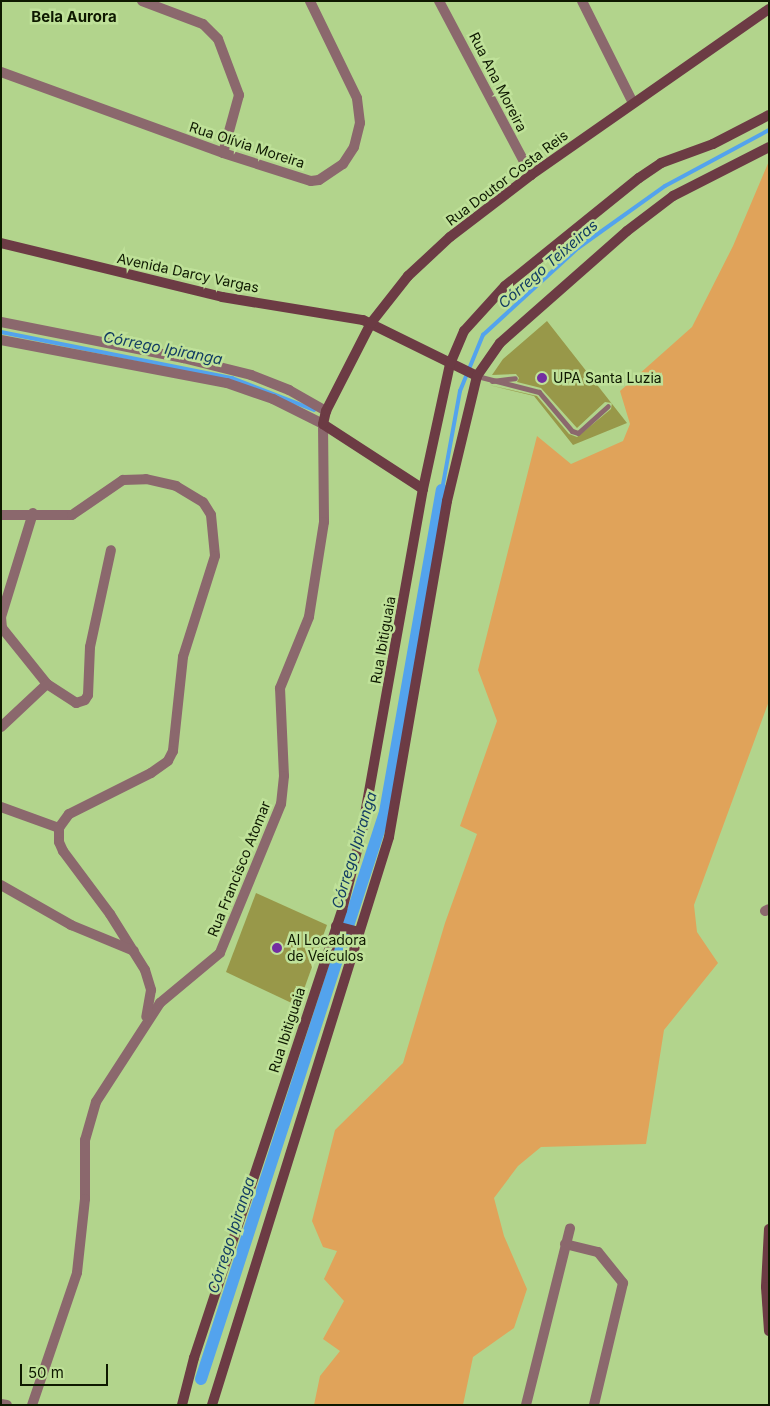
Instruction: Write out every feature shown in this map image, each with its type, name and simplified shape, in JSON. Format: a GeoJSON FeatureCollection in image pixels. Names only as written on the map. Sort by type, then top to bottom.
{"type":"FeatureCollection","features":[{"type":"Feature","properties":{"kind":"main road","name":"Rua Doutor Costa Reis"},"geometry":{"type":"LineString","coordinates":[[323,424],[326,411],[371,323],[408,276],[450,237],[531,176],[769,9]]}},
{"type":"Feature","properties":{"kind":"main road","name":"Rua Ibitiguaia"},"geometry":{"type":"LineString","coordinates":[[182,1405],[194,1358],[338,926],[372,787],[423,488],[454,366],[469,322],[505,286],[563,237],[661,163],[713,144],[769,115]]}},
{"type":"Feature","properties":{"kind":"main road"},"geometry":{"type":"LineString","coordinates":[[212,1405],[356,932],[388,837],[448,501],[475,375],[507,336],[627,231],[673,196],[769,147]]}},
{"type":"Feature","properties":{"kind":"main road","name":"Avenida Darcy Vargas"},"geometry":{"type":"LineString","coordinates":[[1,243],[222,297],[371,323],[475,375]]}},
{"type":"Feature","properties":{"kind":"main road"},"geometry":{"type":"LineString","coordinates":[[323,424],[423,488]]}},
{"type":"Feature","properties":{"kind":"main road"},"geometry":{"type":"LineString","coordinates":[[338,926],[356,932]]}},
{"type":"Feature","properties":{"kind":"main road"},"geometry":{"type":"LineString","coordinates":[[769,1229],[767,1287],[769,1331]]}},
{"type":"Feature","properties":{"kind":"street"},"geometry":{"type":"LineString","coordinates":[[142,1],[203,24],[218,39],[239,95],[223,153]]}},
{"type":"Feature","properties":{"kind":"street","name":"Rua Olívia Moreira"},"geometry":{"type":"LineString","coordinates":[[1,72],[223,153],[311,181],[327,177],[343,164],[354,147],[360,123],[357,98],[310,1]]}},
{"type":"Feature","properties":{"kind":"street","name":"Rua Ana Moreira"},"geometry":{"type":"LineString","coordinates":[[439,1],[531,176]]}},
{"type":"Feature","properties":{"kind":"street"},"geometry":{"type":"LineString","coordinates":[[582,1],[634,103]]}},
{"type":"Feature","properties":{"kind":"street"},"geometry":{"type":"LineString","coordinates":[[1,322],[184,358],[251,375],[289,390],[326,411]]}},
{"type":"Feature","properties":{"kind":"street"},"geometry":{"type":"LineString","coordinates":[[1,340],[227,383],[273,399],[323,424]]}},
{"type":"Feature","properties":{"kind":"street","name":"Rua Francisco Atomar"},"geometry":{"type":"LineString","coordinates":[[146,1020],[160,1003],[220,953],[281,804],[284,776],[280,688],[309,617],[324,522],[323,424]]}},
{"type":"Feature","properties":{"kind":"street"},"geometry":{"type":"LineString","coordinates":[[1,515],[33,513],[72,514],[123,480],[146,479],[176,486],[202,502],[213,525],[215,556],[183,657],[173,751],[168,761],[150,773],[69,814],[59,828],[63,851],[134,951],[145,970],[151,990],[146,1020],[96,1102],[85,1140],[85,1200],[77,1273],[32,1405]]}},
{"type":"Feature","properties":{"kind":"street"},"geometry":{"type":"LineString","coordinates":[[33,513],[1,617],[2,628],[6,637],[47,684],[76,703],[86,700],[90,647],[111,550]]}},
{"type":"Feature","properties":{"kind":"street"},"geometry":{"type":"LineString","coordinates":[[1,727],[47,684]]}},
{"type":"Feature","properties":{"kind":"street"},"geometry":{"type":"LineString","coordinates":[[1,806],[59,828]]}},
{"type":"Feature","properties":{"kind":"street"},"geometry":{"type":"LineString","coordinates":[[1,885],[71,925],[134,951]]}},
{"type":"Feature","properties":{"kind":"street"},"geometry":{"type":"LineString","coordinates":[[526,1405],[570,1228]]}},
{"type":"Feature","properties":{"kind":"street"},"geometry":{"type":"LineString","coordinates":[[566,1244],[598,1252],[622,1282],[594,1405]]}},
{"type":"Feature","properties":{"kind":"street"},"geometry":{"type":"LineString","coordinates":[[1,1404],[8,1405]]}},
{"type":"Feature","properties":{"kind":"lane"},"geometry":{"type":"LineString","coordinates":[[475,375],[491,381],[539,392],[572,431],[578,433],[608,406]]}},
{"type":"Feature","properties":{"kind":"lane"},"geometry":{"type":"LineString","coordinates":[[491,381],[515,378]]}},
{"type":"Feature","properties":{"kind":"shaded area"},"geometry":{"type":"Polygon","coordinates":[[[769,161],[769,701],[694,905],[697,932],[718,963],[664,1030],[646,1144],[541,1147],[518,1166],[494,1198],[504,1236],[527,1289],[514,1328],[473,1357],[463,1405],[314,1405],[320,1376],[340,1351],[323,1339],[344,1301],[324,1279],[337,1251],[323,1247],[312,1221],[335,1130],[403,1063],[445,923],[477,834],[460,826],[497,721],[478,670],[537,436],[571,464],[623,441],[630,424],[620,391],[692,327],[733,246],[769,161]]]}},
{"type":"Feature","properties":{"kind":"building","name":"UPA Santa Luzia"},"geometry":{"type":"Polygon","coordinates":[[[547,321],[611,403],[605,402],[577,428],[541,388],[517,382],[519,378],[516,374],[492,375],[503,359],[547,321]]]}},
{"type":"Feature","properties":{"kind":"building"},"geometry":{"type":"Polygon","coordinates":[[[489,385],[537,396],[569,434],[577,437],[611,409],[612,404],[627,423],[573,445],[534,396],[489,385]]]}},
{"type":"Feature","properties":{"kind":"building","name":"Al Locadora de Veículos"},"geometry":{"type":"Polygon","coordinates":[[[256,893],[327,925],[298,1006],[226,972],[256,893]]]}},
{"type":"Feature","properties":{"kind":"waterway","name":"Córrego Teixeiras"},"geometry":{"type":"LineString","coordinates":[[442,490],[460,391],[483,335],[578,248],[665,186],[769,130]]}},
{"type":"Feature","properties":{"kind":"waterway","name":"Córrego Ipiranga"},"geometry":{"type":"LineString","coordinates":[[1,332],[232,378],[314,410]]}},
{"type":"Feature","properties":{"kind":"waterway","name":"Córrego Ipiranga"},"geometry":{"type":"LineString","coordinates":[[201,1379],[385,812],[442,490]]}},
{"type":"Feature","properties":{"kind":"place","name":"UPA Santa Luzia"},"geometry":{"type":"Point","coordinates":[542,378]}},
{"type":"Feature","properties":{"kind":"place","name":"Al Locadora de Veículos"},"geometry":{"type":"Point","coordinates":[277,948]}},
{"type":"Feature","properties":{"kind":"district","name":"Bela Aurora"},"geometry":{"type":"Point","coordinates":[74,17]}}]}
